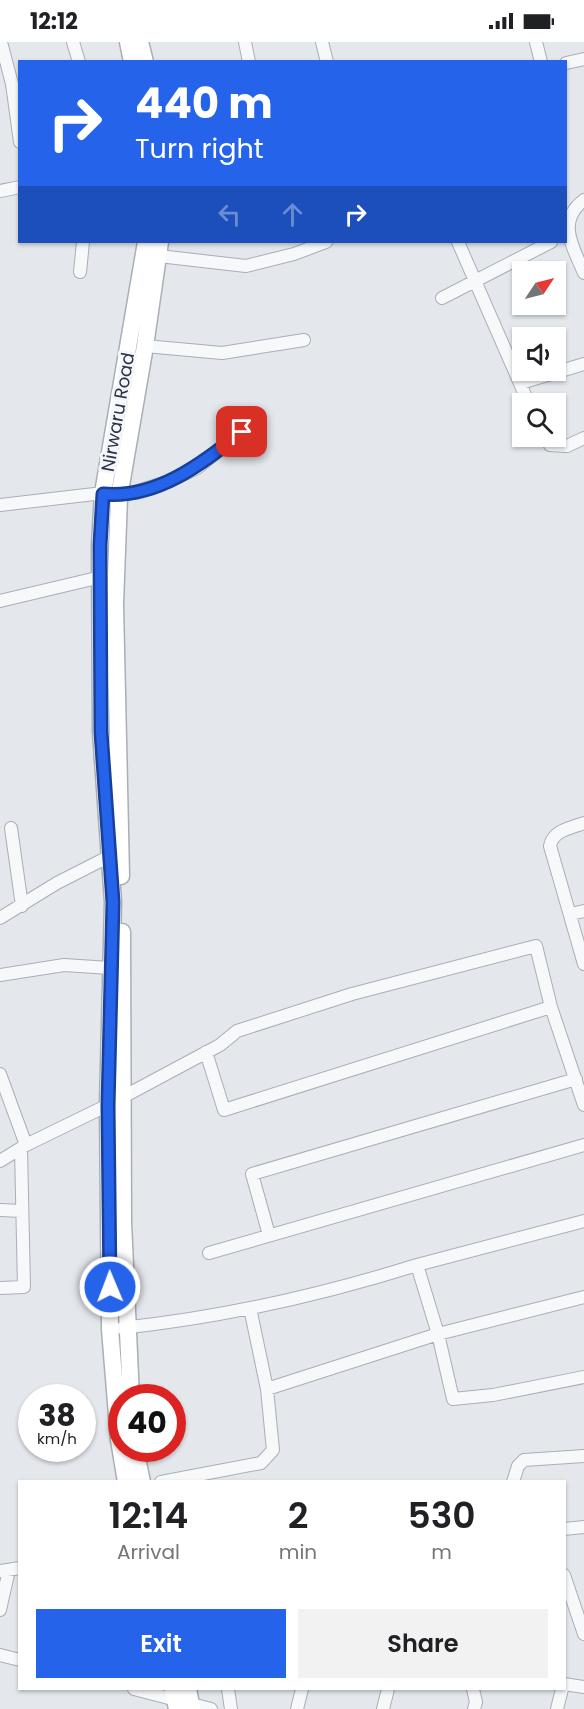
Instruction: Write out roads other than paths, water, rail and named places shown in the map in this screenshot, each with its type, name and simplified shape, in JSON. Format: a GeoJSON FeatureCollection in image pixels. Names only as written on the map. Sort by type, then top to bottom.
{"type":"FeatureCollection","features":[{"type":"Feature","properties":{"kind":"street"},"geometry":{"type":"LineString","coordinates":[[1,42],[12,84],[18,128]]}},
{"type":"Feature","properties":{"kind":"street"},"geometry":{"type":"LineString","coordinates":[[73,42],[78,60]]}},
{"type":"Feature","properties":{"kind":"street"},"geometry":{"type":"LineString","coordinates":[[128,42],[132,60]]}},
{"type":"Feature","properties":{"kind":"street"},"geometry":{"type":"LineString","coordinates":[[141,42],[146,60]]}},
{"type":"Feature","properties":{"kind":"street"},"geometry":{"type":"LineString","coordinates":[[244,42],[248,60]]}},
{"type":"Feature","properties":{"kind":"street"},"geometry":{"type":"LineString","coordinates":[[322,42],[326,60]]}},
{"type":"Feature","properties":{"kind":"street"},"geometry":{"type":"LineString","coordinates":[[536,42],[540,60]]}},
{"type":"Feature","properties":{"kind":"street"},"geometry":{"type":"LineString","coordinates":[[567,63],[584,59]]}},
{"type":"Feature","properties":{"kind":"street"},"geometry":{"type":"LineString","coordinates":[[0,191],[18,187]]}},
{"type":"Feature","properties":{"kind":"street"},"geometry":{"type":"LineString","coordinates":[[567,226],[575,207],[584,200]]}},
{"type":"Feature","properties":{"kind":"street"},"geometry":{"type":"LineString","coordinates":[[567,235],[584,273]]}},
{"type":"Feature","properties":{"kind":"street"},"geometry":{"type":"LineString","coordinates":[[80,272],[83,243]]}},
{"type":"Feature","properties":{"kind":"street","name":"Nirwaru Road"},"geometry":{"type":"LineString","coordinates":[[128,1384],[118,1328],[108,1106],[113,902],[101,732],[101,577],[146,243]]}},
{"type":"Feature","properties":{"kind":"street"},"geometry":{"type":"LineString","coordinates":[[160,249],[246,266],[292,248],[320,243]]}},
{"type":"Feature","properties":{"kind":"street"},"geometry":{"type":"LineString","coordinates":[[458,243],[525,393]]}},
{"type":"Feature","properties":{"kind":"street"},"geometry":{"type":"LineString","coordinates":[[522,243],[527,254]]}},
{"type":"Feature","properties":{"kind":"street"},"geometry":{"type":"LineString","coordinates":[[442,298],[549,243]]}},
{"type":"Feature","properties":{"kind":"street","name":"Nirwaru Road"},"geometry":{"type":"LineString","coordinates":[[126,1480],[119,1440],[118,1328],[123,1096],[121,835],[111,495],[145,346],[160,249]]}},
{"type":"Feature","properties":{"kind":"street"},"geometry":{"type":"LineString","coordinates":[[145,346],[222,353],[304,340]]}},
{"type":"Feature","properties":{"kind":"street"},"geometry":{"type":"LineString","coordinates":[[521,383],[584,364]]}},
{"type":"Feature","properties":{"kind":"street"},"geometry":{"type":"LineString","coordinates":[[0,505],[111,495],[170,481],[197,468],[242,432]]}},
{"type":"Feature","properties":{"kind":"street"},"geometry":{"type":"LineString","coordinates":[[566,446],[584,438]]}},
{"type":"Feature","properties":{"kind":"street"},"geometry":{"type":"LineString","coordinates":[[0,601],[101,577]]}},
{"type":"Feature","properties":{"kind":"street"},"geometry":{"type":"LineString","coordinates":[[584,823],[558,832],[550,842],[584,964]]}},
{"type":"Feature","properties":{"kind":"street"},"geometry":{"type":"LineString","coordinates":[[11,828],[22,906]]}},
{"type":"Feature","properties":{"kind":"street"},"geometry":{"type":"LineString","coordinates":[[0,918],[57,883],[110,856]]}},
{"type":"Feature","properties":{"kind":"street"},"geometry":{"type":"LineString","coordinates":[[570,914],[584,910]]}},
{"type":"Feature","properties":{"kind":"street"},"geometry":{"type":"LineString","coordinates":[[0,1161],[108,1106],[206,1052],[237,1031],[352,994],[536,946],[551,1007],[584,1105]]}},
{"type":"Feature","properties":{"kind":"street"},"geometry":{"type":"LineString","coordinates":[[0,975],[64,965],[110,968]]}},
{"type":"Feature","properties":{"kind":"street"},"geometry":{"type":"LineString","coordinates":[[206,1052],[224,1110],[551,1007]]}},
{"type":"Feature","properties":{"kind":"street"},"geometry":{"type":"LineString","coordinates":[[0,1074],[24,1147],[22,1211],[24,1287],[0,1288]]}},
{"type":"Feature","properties":{"kind":"street"},"geometry":{"type":"LineString","coordinates":[[269,1235],[252,1174],[576,1079]]}},
{"type":"Feature","properties":{"kind":"street"},"geometry":{"type":"LineString","coordinates":[[209,1253],[584,1145]]}},
{"type":"Feature","properties":{"kind":"street"},"geometry":{"type":"LineString","coordinates":[[0,1210],[22,1211]]}},
{"type":"Feature","properties":{"kind":"street"},"geometry":{"type":"LineString","coordinates":[[118,1328],[206,1318],[328,1292],[417,1265],[584,1221]]}},
{"type":"Feature","properties":{"kind":"street"},"geometry":{"type":"LineString","coordinates":[[417,1265],[438,1334],[453,1399],[493,1395],[584,1377]]}},
{"type":"Feature","properties":{"kind":"street"},"geometry":{"type":"LineString","coordinates":[[267,1389],[438,1334],[584,1297]]}},
{"type":"Feature","properties":{"kind":"street"},"geometry":{"type":"LineString","coordinates":[[172,1480],[261,1463],[270,1456],[274,1442],[267,1389],[250,1308]]}},
{"type":"Feature","properties":{"kind":"street"},"geometry":{"type":"LineString","coordinates":[[514,1480],[518,1466],[524,1460],[584,1456]]}},
{"type":"Feature","properties":{"kind":"street"},"geometry":{"type":"LineString","coordinates":[[138,1462],[142,1480]]}},
{"type":"Feature","properties":{"kind":"street"},"geometry":{"type":"LineString","coordinates":[[566,1529],[584,1527]]}},
{"type":"Feature","properties":{"kind":"street"},"geometry":{"type":"LineString","coordinates":[[0,1610],[10,1569]]}},
{"type":"Feature","properties":{"kind":"street"},"geometry":{"type":"LineString","coordinates":[[566,1581],[584,1634]]}},
{"type":"Feature","properties":{"kind":"street"},"geometry":{"type":"LineString","coordinates":[[0,1655],[18,1660]]}},
{"type":"Feature","properties":{"kind":"street"},"geometry":{"type":"LineString","coordinates":[[566,1684],[584,1687]]}},
{"type":"Feature","properties":{"kind":"street"},"geometry":{"type":"LineString","coordinates":[[138,1690],[211,1709]]}},
{"type":"Feature","properties":{"kind":"street"},"geometry":{"type":"LineString","coordinates":[[228,1690],[231,1709]]}},
{"type":"Feature","properties":{"kind":"street"},"geometry":{"type":"LineString","coordinates":[[297,1709],[302,1690]]}},
{"type":"Feature","properties":{"kind":"street"},"geometry":{"type":"LineString","coordinates":[[383,1709],[387,1690]]}},
{"type":"Feature","properties":{"kind":"street"},"geometry":{"type":"LineString","coordinates":[[473,1690],[476,1702],[474,1709]]}},
{"type":"Feature","properties":{"kind":"street"},"geometry":{"type":"LineString","coordinates":[[557,1709],[562,1690]]}}]}
